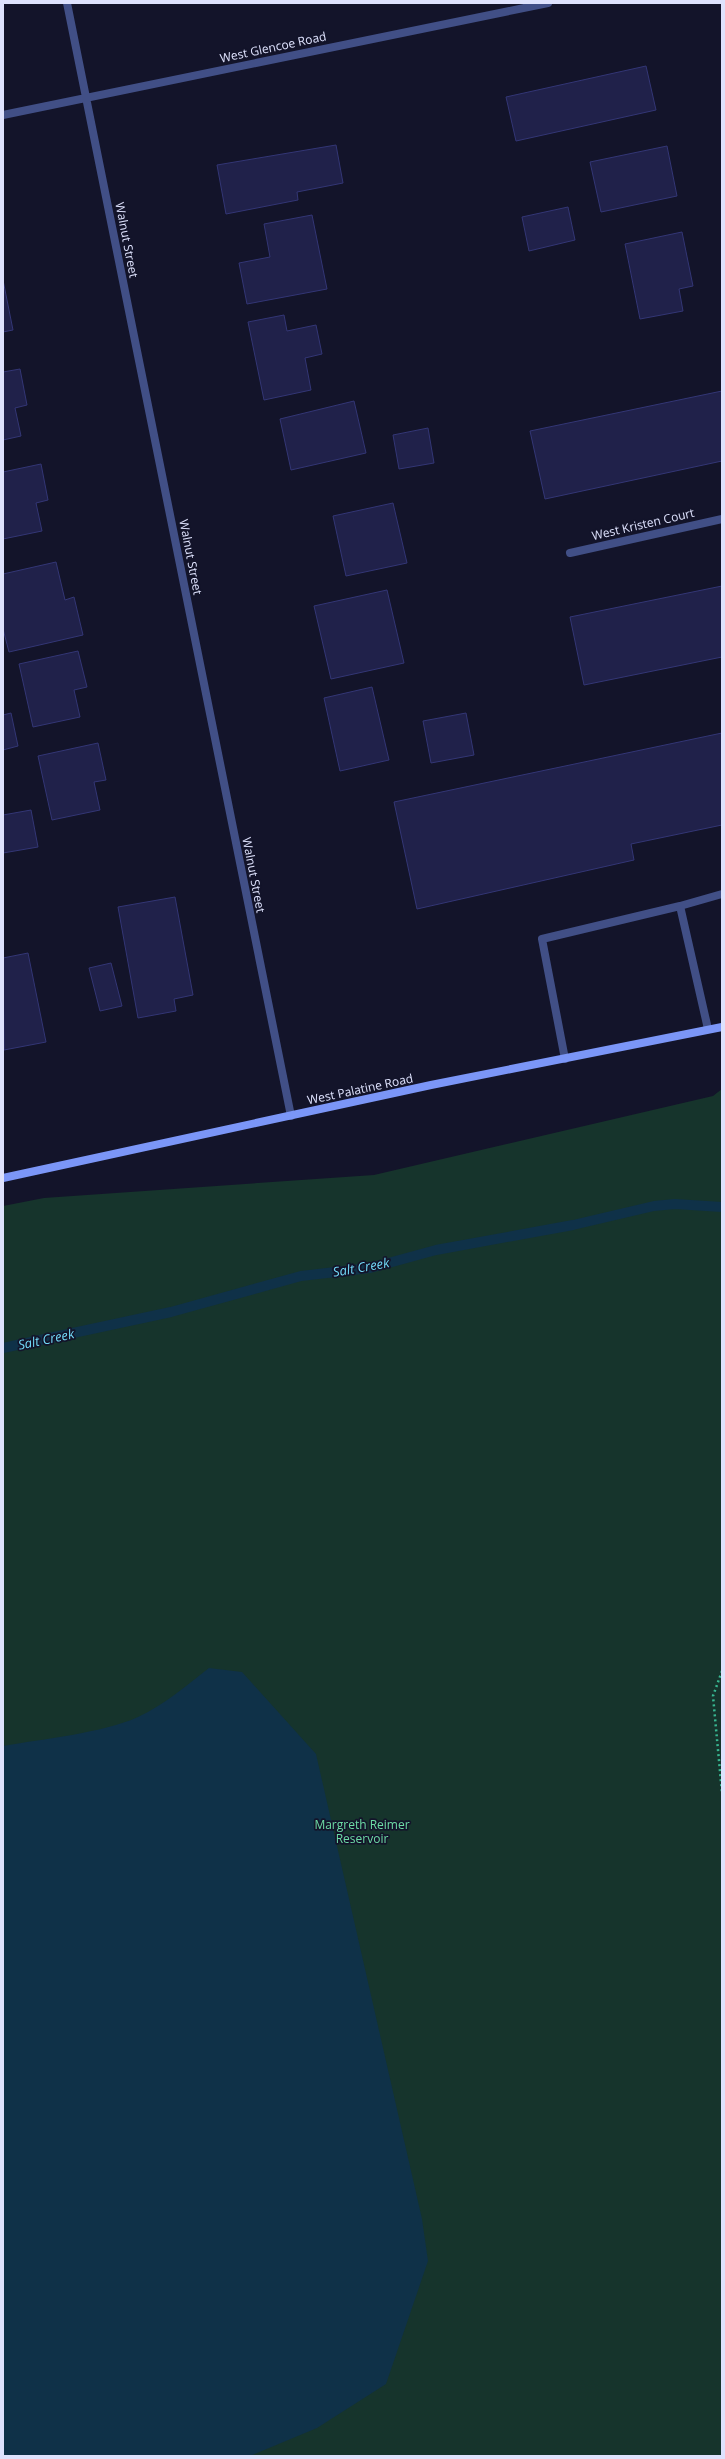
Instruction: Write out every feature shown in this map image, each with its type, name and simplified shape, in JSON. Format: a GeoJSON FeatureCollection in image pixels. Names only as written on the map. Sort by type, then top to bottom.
{"type":"FeatureCollection","features":[{"type":"Feature","properties":{"kind":"main road","name":"West Palatine Road"},"geometry":{"type":"LineString","coordinates":[[3,1178],[291,1116],[722,1027]]}},
{"type":"Feature","properties":{"kind":"street","name":"Walnut Street"},"geometry":{"type":"LineString","coordinates":[[67,3],[291,1116]]}},
{"type":"Feature","properties":{"kind":"street","name":"West Glencoe Road"},"geometry":{"type":"LineString","coordinates":[[3,115],[548,3]]}},
{"type":"Feature","properties":{"kind":"street","name":"West Kristen Court"},"geometry":{"type":"LineString","coordinates":[[570,553],[722,519]]}},
{"type":"Feature","properties":{"kind":"street"},"geometry":{"type":"LineString","coordinates":[[565,1059],[542,939],[680,906],[722,894]]}},
{"type":"Feature","properties":{"kind":"street"},"geometry":{"type":"LineString","coordinates":[[680,906],[708,1029]]}},
{"type":"Feature","properties":{"kind":"path"},"geometry":{"type":"LineString","coordinates":[[722,1671],[713,1696],[722,1793]]}},
{"type":"Feature","properties":{"kind":"green space","name":"Margreth Reimer Reservoir"},"geometry":{"type":"Polygon","coordinates":[[[722,1089],[722,2456],[3,2456],[3,1206],[44,1198],[374,1175],[713,1096],[722,1089]]]}},
{"type":"Feature","properties":{"kind":"water"},"geometry":{"type":"Polygon","coordinates":[[[209,1668],[242,1672],[316,1754],[422,2219],[428,2261],[386,2384],[317,2428],[250,2456],[3,2456],[3,1746],[54,1738],[124,1723],[157,1707],[175,1695],[209,1668]]]}},
{"type":"Feature","properties":{"kind":"building"},"geometry":{"type":"Polygon","coordinates":[[[646,66],[656,110],[516,141],[506,97],[646,66]]]}},
{"type":"Feature","properties":{"kind":"building"},"geometry":{"type":"Polygon","coordinates":[[[336,145],[343,183],[297,192],[298,200],[226,214],[217,165],[336,145]]]}},
{"type":"Feature","properties":{"kind":"building"},"geometry":{"type":"Polygon","coordinates":[[[667,146],[677,196],[601,212],[590,162],[667,146]]]}},
{"type":"Feature","properties":{"kind":"building"},"geometry":{"type":"Polygon","coordinates":[[[568,207],[575,240],[529,251],[522,217],[568,207]]]}},
{"type":"Feature","properties":{"kind":"building"},"geometry":{"type":"Polygon","coordinates":[[[312,215],[327,289],[247,304],[239,263],[270,257],[264,224],[312,215]]]}},
{"type":"Feature","properties":{"kind":"building"},"geometry":{"type":"Polygon","coordinates":[[[682,232],[693,286],[679,289],[683,311],[640,319],[625,244],[682,232]]]}},
{"type":"Feature","properties":{"kind":"building"},"geometry":{"type":"Polygon","coordinates":[[[3,280],[13,330],[3,332],[3,280]]]}},
{"type":"Feature","properties":{"kind":"building"},"geometry":{"type":"Polygon","coordinates":[[[284,315],[287,331],[316,325],[322,354],[305,358],[311,390],[264,400],[248,322],[284,315]]]}},
{"type":"Feature","properties":{"kind":"building"},"geometry":{"type":"Polygon","coordinates":[[[20,369],[27,405],[15,408],[21,436],[3,440],[3,372],[20,369]]]}},
{"type":"Feature","properties":{"kind":"building"},"geometry":{"type":"Polygon","coordinates":[[[722,391],[722,461],[545,499],[530,431],[722,391]]]}},
{"type":"Feature","properties":{"kind":"building"},"geometry":{"type":"Polygon","coordinates":[[[354,401],[366,453],[291,470],[280,419],[354,401]]]}},
{"type":"Feature","properties":{"kind":"building"},"geometry":{"type":"Polygon","coordinates":[[[428,428],[434,463],[399,469],[393,435],[428,428]]]}},
{"type":"Feature","properties":{"kind":"building"},"geometry":{"type":"Polygon","coordinates":[[[41,464],[48,500],[36,503],[42,531],[3,539],[3,472],[41,464]]]}},
{"type":"Feature","properties":{"kind":"building"},"geometry":{"type":"Polygon","coordinates":[[[393,503],[407,563],[346,576],[333,516],[393,503]]]}},
{"type":"Feature","properties":{"kind":"building"},"geometry":{"type":"Polygon","coordinates":[[[56,562],[65,600],[74,597],[83,635],[9,652],[3,629],[3,574],[56,562]]]}},
{"type":"Feature","properties":{"kind":"building"},"geometry":{"type":"Polygon","coordinates":[[[722,586],[722,657],[584,685],[570,617],[722,586]]]}},
{"type":"Feature","properties":{"kind":"building"},"geometry":{"type":"Polygon","coordinates":[[[387,590],[404,663],[331,679],[314,606],[387,590]]]}},
{"type":"Feature","properties":{"kind":"building"},"geometry":{"type":"Polygon","coordinates":[[[78,651],[87,687],[74,690],[80,717],[33,727],[19,664],[78,651]]]}},
{"type":"Feature","properties":{"kind":"building"},"geometry":{"type":"Polygon","coordinates":[[[372,687],[389,760],[340,771],[324,698],[372,687]]]}},
{"type":"Feature","properties":{"kind":"building"},"geometry":{"type":"Polygon","coordinates":[[[11,713],[18,746],[3,750],[3,715],[11,713]]]}},
{"type":"Feature","properties":{"kind":"building"},"geometry":{"type":"Polygon","coordinates":[[[466,713],[474,755],[431,763],[423,721],[466,713]]]}},
{"type":"Feature","properties":{"kind":"building"},"geometry":{"type":"Polygon","coordinates":[[[722,733],[722,825],[631,844],[634,860],[417,909],[394,802],[722,733]]]}},
{"type":"Feature","properties":{"kind":"building"},"geometry":{"type":"Polygon","coordinates":[[[98,743],[106,780],[94,782],[100,810],[52,820],[38,756],[98,743]]]}},
{"type":"Feature","properties":{"kind":"building"},"geometry":{"type":"Polygon","coordinates":[[[31,810],[38,847],[3,853],[3,815],[31,810]]]}},
{"type":"Feature","properties":{"kind":"building"},"geometry":{"type":"Polygon","coordinates":[[[175,897],[193,995],[174,999],[176,1011],[138,1018],[118,907],[175,897]]]}},
{"type":"Feature","properties":{"kind":"building"},"geometry":{"type":"Polygon","coordinates":[[[28,953],[46,1042],[4,1050],[3,958],[28,953]]]}},
{"type":"Feature","properties":{"kind":"building"},"geometry":{"type":"Polygon","coordinates":[[[111,963],[122,1006],[100,1011],[89,968],[111,963]]]}},
{"type":"Feature","properties":{"kind":"waterway","name":"Salt Creek"},"geometry":{"type":"LineString","coordinates":[[3,1348],[171,1312],[301,1276],[370,1268],[436,1250],[573,1225],[654,1206],[675,1204],[722,1207]]}}]}
